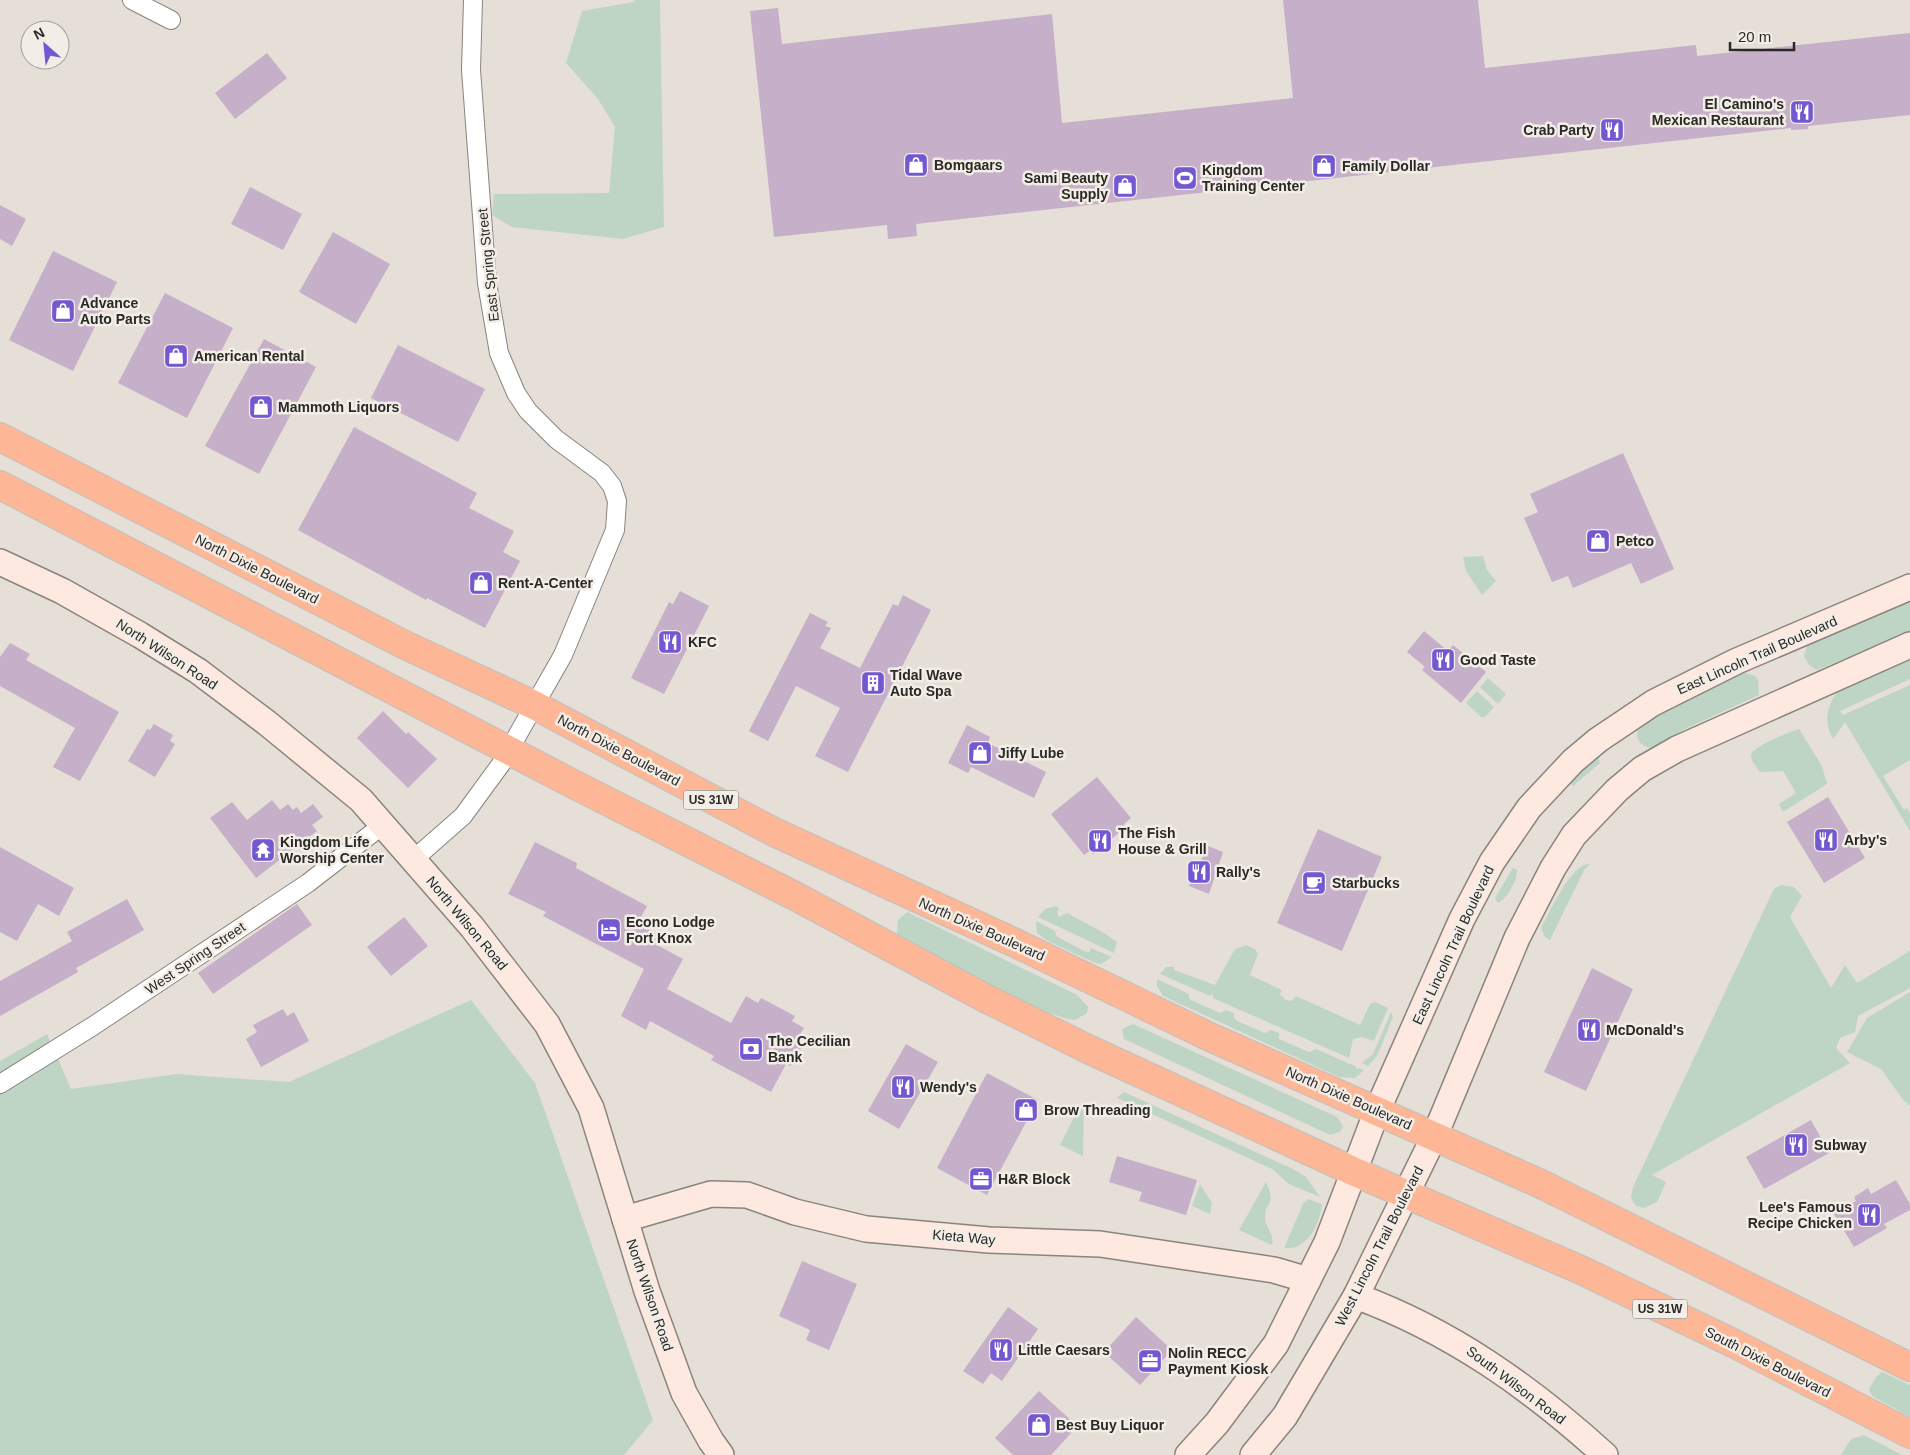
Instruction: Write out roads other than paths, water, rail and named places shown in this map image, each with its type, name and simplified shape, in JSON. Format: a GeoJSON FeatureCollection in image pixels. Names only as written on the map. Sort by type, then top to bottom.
{"type":"FeatureCollection","features":[{"type":"Feature","properties":{"kind":"highway","name":"North Dixie Boulevard"},"geometry":{"type":"LineString","coordinates":[[0,437],[405,645],[534,706],[673,777],[720,806],[835,862],[1011,941],[1210,1037],[1435,1136]]}},
{"type":"Feature","properties":{"kind":"highway","name":"US 31W"},"geometry":{"type":"LineString","coordinates":[[0,485],[508,750],[795,896],[1012,1011],[1090,1050],[1406,1194]]}},
{"type":"Feature","properties":{"kind":"highway","name":"US 31W"},"geometry":{"type":"LineString","coordinates":[[1435,1136],[1539,1183],[1910,1368]]}},
{"type":"Feature","properties":{"kind":"highway","name":"South Dixie Boulevard"},"geometry":{"type":"LineString","coordinates":[[1406,1194],[1580,1270],[1734,1344],[1910,1434]]}},
{"type":"Feature","properties":{"kind":"main road","name":"North Wilson Road"},"geometry":{"type":"LineString","coordinates":[[0,562],[62,591],[198,671],[310,756],[361,800],[384,824],[472,927],[547,1024],[591,1108],[647,1291],[684,1393],[710,1441],[721,1455]]}},
{"type":"Feature","properties":{"kind":"main road","name":"East Lincoln Trail Boulevard"},"geometry":{"type":"LineString","coordinates":[[1377,1111],[1462,919],[1492,862],[1509,834],[1550,783],[1598,740],[1624,721],[1676,690],[1736,661],[1910,587]]}},
{"type":"Feature","properties":{"kind":"main road"},"geometry":{"type":"LineString","coordinates":[[1435,1136],[1517,938],[1553,868],[1574,835],[1593,814],[1642,769],[1677,749],[1910,645]]}},
{"type":"Feature","properties":{"kind":"main road"},"geometry":{"type":"LineString","coordinates":[[1188,1455],[1217,1423],[1276,1344],[1327,1242],[1377,1111]]}},
{"type":"Feature","properties":{"kind":"main road","name":"West Lincoln Trail Boulevard"},"geometry":{"type":"LineString","coordinates":[[1253,1455],[1285,1416],[1356,1296],[1435,1136]]}},
{"type":"Feature","properties":{"kind":"main road","name":"Kieta Way"},"geometry":{"type":"LineString","coordinates":[[625,1219],[711,1194],[747,1195],[795,1212],[866,1229],[989,1240],[1100,1244],[1274,1270],[1308,1280]]}},
{"type":"Feature","properties":{"kind":"main road","name":"South Wilson Road"},"geometry":{"type":"LineString","coordinates":[[1356,1296],[1395,1310],[1461,1344],[1508,1376],[1605,1455]]}},
{"type":"Feature","properties":{"kind":"street"},"geometry":{"type":"LineString","coordinates":[[132,0],[171,20]]}},
{"type":"Feature","properties":{"kind":"street","name":"East Spring Street"},"geometry":{"type":"LineString","coordinates":[[474,0],[470,70],[487,283],[499,353],[507,374],[528,411],[556,439],[602,473],[612,486],[617,501],[616,530],[563,655],[534,706]]}},
{"type":"Feature","properties":{"kind":"street"},"geometry":{"type":"LineString","coordinates":[[414,859],[463,816],[489,783],[534,706]]}},
{"type":"Feature","properties":{"kind":"street","name":"West Spring Street"},"geometry":{"type":"LineString","coordinates":[[0,1084],[93,1026],[308,883],[384,824]]}},
{"type":"Feature","properties":{"kind":"place","name":"El Camino's Mexican Restaurant"},"geometry":{"type":"Point","coordinates":[1802,112]}},
{"type":"Feature","properties":{"kind":"place","name":"Crab Party"},"geometry":{"type":"Point","coordinates":[1612,130]}},
{"type":"Feature","properties":{"kind":"place","name":"Bomgaars"},"geometry":{"type":"Point","coordinates":[916,165]}},
{"type":"Feature","properties":{"kind":"place","name":"Family Dollar"},"geometry":{"type":"Point","coordinates":[1324,166]}},
{"type":"Feature","properties":{"kind":"place","name":"Kingdom Training Center"},"geometry":{"type":"Point","coordinates":[1185,178]}},
{"type":"Feature","properties":{"kind":"place","name":"Sami Beauty Supply"},"geometry":{"type":"Point","coordinates":[1125,186]}},
{"type":"Feature","properties":{"kind":"place","name":"Advance Auto Parts"},"geometry":{"type":"Point","coordinates":[63,311]}},
{"type":"Feature","properties":{"kind":"place","name":"American Rental"},"geometry":{"type":"Point","coordinates":[176,356]}},
{"type":"Feature","properties":{"kind":"place","name":"Mammoth Liquors"},"geometry":{"type":"Point","coordinates":[261,407]}},
{"type":"Feature","properties":{"kind":"place","name":"Petco"},"geometry":{"type":"Point","coordinates":[1598,541]}},
{"type":"Feature","properties":{"kind":"place","name":"Rent-A-Center"},"geometry":{"type":"Point","coordinates":[481,583]}},
{"type":"Feature","properties":{"kind":"place","name":"KFC"},"geometry":{"type":"Point","coordinates":[670,642]}},
{"type":"Feature","properties":{"kind":"place","name":"Good Taste"},"geometry":{"type":"Point","coordinates":[1443,660]}},
{"type":"Feature","properties":{"kind":"place","name":"Tidal Wave Auto Spa"},"geometry":{"type":"Point","coordinates":[873,683]}},
{"type":"Feature","properties":{"kind":"place","name":"Jiffy Lube"},"geometry":{"type":"Point","coordinates":[980,753]}},
{"type":"Feature","properties":{"kind":"place","name":"Arby's"},"geometry":{"type":"Point","coordinates":[1826,840]}},
{"type":"Feature","properties":{"kind":"place","name":"The Fish House & Grill"},"geometry":{"type":"Point","coordinates":[1100,841]}},
{"type":"Feature","properties":{"kind":"place","name":"Kingdom Life Worship Center"},"geometry":{"type":"Point","coordinates":[263,850]}},
{"type":"Feature","properties":{"kind":"place","name":"Rally's"},"geometry":{"type":"Point","coordinates":[1199,872]}},
{"type":"Feature","properties":{"kind":"place","name":"Starbucks"},"geometry":{"type":"Point","coordinates":[1314,883]}},
{"type":"Feature","properties":{"kind":"place","name":"Econo Lodge Fort Knox"},"geometry":{"type":"Point","coordinates":[609,930]}},
{"type":"Feature","properties":{"kind":"place","name":"McDonald's"},"geometry":{"type":"Point","coordinates":[1589,1030]}},
{"type":"Feature","properties":{"kind":"place","name":"The Cecilian Bank"},"geometry":{"type":"Point","coordinates":[751,1049]}},
{"type":"Feature","properties":{"kind":"place","name":"Wendy's"},"geometry":{"type":"Point","coordinates":[903,1087]}},
{"type":"Feature","properties":{"kind":"place","name":"Brow Threading"},"geometry":{"type":"Point","coordinates":[1026,1110]}},
{"type":"Feature","properties":{"kind":"place","name":"Subway"},"geometry":{"type":"Point","coordinates":[1796,1145]}},
{"type":"Feature","properties":{"kind":"place","name":"H&R Block"},"geometry":{"type":"Point","coordinates":[981,1179]}},
{"type":"Feature","properties":{"kind":"place","name":"Lee's Famous Recipe Chicken"},"geometry":{"type":"Point","coordinates":[1869,1215]}},
{"type":"Feature","properties":{"kind":"place","name":"Little Caesars"},"geometry":{"type":"Point","coordinates":[1001,1350]}},
{"type":"Feature","properties":{"kind":"place","name":"Nolin RECC Payment Kiosk"},"geometry":{"type":"Point","coordinates":[1150,1361]}},
{"type":"Feature","properties":{"kind":"place","name":"Best Buy Liquor"},"geometry":{"type":"Point","coordinates":[1039,1425]}}]}
